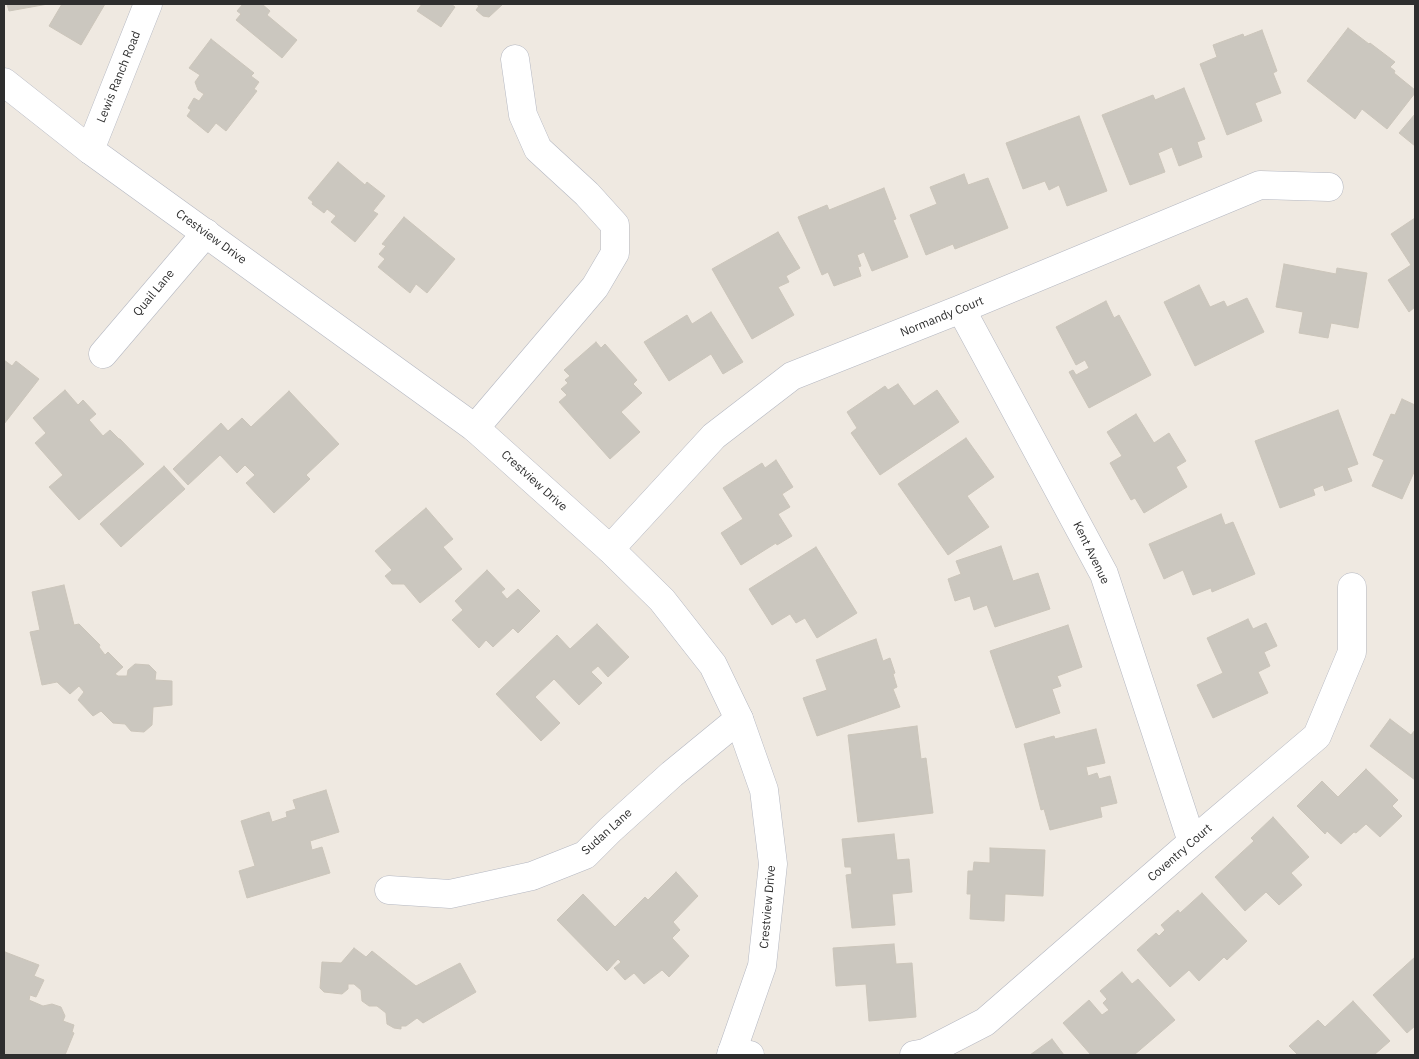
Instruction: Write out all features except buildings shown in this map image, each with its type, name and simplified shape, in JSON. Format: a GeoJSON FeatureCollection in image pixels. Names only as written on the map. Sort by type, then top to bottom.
{"type":"FeatureCollection","features":[{"type":"Feature","properties":{"kind":"street","name":"Lewis Ranch Road"},"geometry":{"type":"LineString","coordinates":[[90,150],[148,4]]}},
{"type":"Feature","properties":{"kind":"street"},"geometry":{"type":"LineString","coordinates":[[475,428],[595,287],[615,253],[615,225],[587,194],[538,149],[523,115],[515,59]]}},
{"type":"Feature","properties":{"kind":"street","name":"Crestview Drive"},"geometry":{"type":"LineString","coordinates":[[4,82],[90,150],[475,428],[610,549],[662,600],[713,665],[739,720],[764,790],[773,864],[762,966],[738,1054]]}},
{"type":"Feature","properties":{"kind":"street","name":"Normandy Court"},"geometry":{"type":"LineString","coordinates":[[610,549],[714,436],[792,376],[961,310],[1260,185],[1329,187]]}},
{"type":"Feature","properties":{"kind":"street","name":"Quail Lane"},"geometry":{"type":"LineString","coordinates":[[103,354],[206,233]]}},
{"type":"Feature","properties":{"kind":"street","name":"Kent Avenue"},"geometry":{"type":"LineString","coordinates":[[961,310],[1104,574],[1192,842]]}},
{"type":"Feature","properties":{"kind":"street","name":"Coventry Court"},"geometry":{"type":"LineString","coordinates":[[914,1055],[925,1053],[985,1022],[1317,736],[1352,652],[1352,587]]}},
{"type":"Feature","properties":{"kind":"street","name":"Sudan Lane"},"geometry":{"type":"LineString","coordinates":[[389,890],[450,894],[532,876],[585,854],[672,774],[739,720]]}}]}
